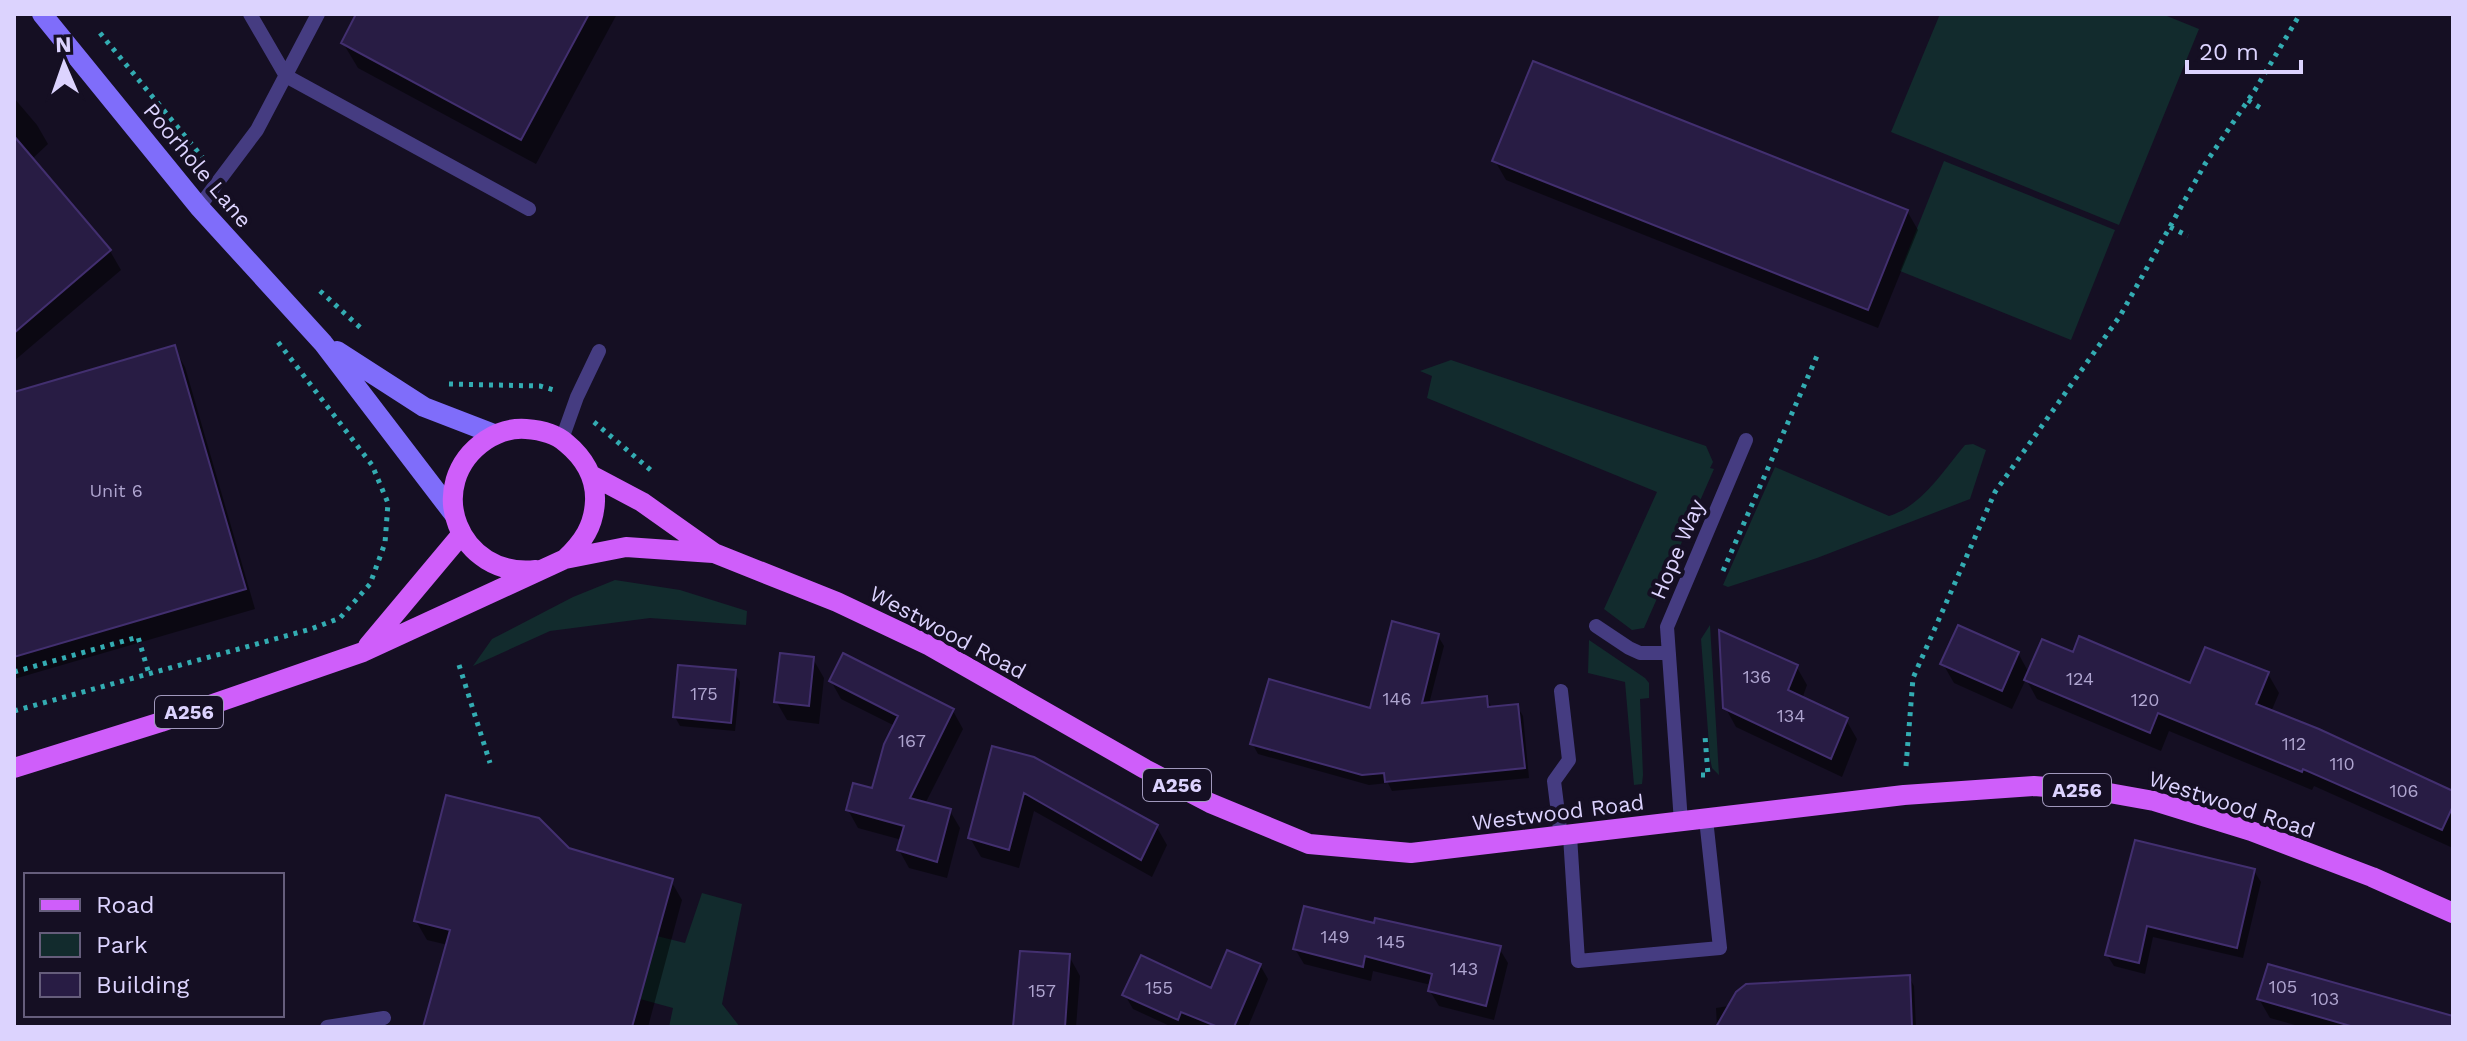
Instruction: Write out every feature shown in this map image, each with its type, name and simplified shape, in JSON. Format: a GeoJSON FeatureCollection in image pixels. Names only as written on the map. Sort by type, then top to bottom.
{"type":"FeatureCollection","features":[{"type":"Feature","properties":{"kind":"main road"},"geometry":{"type":"LineString","coordinates":[[494,434],[517,428],[540,430],[562,439]]}},
{"type":"Feature","properties":{"kind":"main road","name":"Westwood Road"},"geometry":{"type":"LineString","coordinates":[[494,434],[475,448],[460,467],[453,489],[453,513],[461,535],[477,554],[497,566],[520,572],[544,569]]}},
{"type":"Feature","properties":{"kind":"main road","name":"Westwood Road"},"geometry":{"type":"LineString","coordinates":[[562,439],[580,455],[591,475],[596,498],[592,521],[582,542],[565,559]]}},
{"type":"Feature","properties":{"kind":"main road","name":"Westwood Road"},"geometry":{"type":"LineString","coordinates":[[591,475],[642,502],[714,553],[837,602],[930,646],[1210,803],[1309,844],[1411,853],[1904,795],[2034,786],[2098,791],[2154,801],[2251,831],[2372,877],[2453,913]]}},
{"type":"Feature","properties":{"kind":"main road"},"geometry":{"type":"LineString","coordinates":[[363,652],[461,535]]}},
{"type":"Feature","properties":{"kind":"main road","name":"Westwood Road"},"geometry":{"type":"LineString","coordinates":[[14,768],[161,722],[363,652],[565,559],[626,547],[714,553]]}},
{"type":"Feature","properties":{"kind":"street","name":"Poorhole Lane"},"geometry":{"type":"LineString","coordinates":[[42,14],[199,207],[323,343],[453,513]]}},
{"type":"Feature","properties":{"kind":"street","name":"Poorhole Lane"},"geometry":{"type":"LineString","coordinates":[[323,343],[424,407],[494,434]]}},
{"type":"Feature","properties":{"kind":"lane"},"geometry":{"type":"LineString","coordinates":[[250,14],[286,76],[529,209]]}},
{"type":"Feature","properties":{"kind":"lane"},"geometry":{"type":"LineString","coordinates":[[199,207],[257,130],[318,14]]}},
{"type":"Feature","properties":{"kind":"lane"},"geometry":{"type":"LineString","coordinates":[[562,439],[577,397],[599,351]]}},
{"type":"Feature","properties":{"kind":"lane","name":"Hope Way"},"geometry":{"type":"LineString","coordinates":[[1681,822],[1667,627],[1746,440]]}},
{"type":"Feature","properties":{"kind":"lane"},"geometry":{"type":"LineString","coordinates":[[1596,626],[1640,653],[1669,653]]}},
{"type":"Feature","properties":{"kind":"lane"},"geometry":{"type":"LineString","coordinates":[[1561,691],[1569,760],[1554,781],[1566,836],[1578,961],[1720,948],[1706,819]]}},
{"type":"Feature","properties":{"kind":"lane"},"geometry":{"type":"LineString","coordinates":[[327,1027],[384,1018]]}},
{"type":"Feature","properties":{"kind":"path"},"geometry":{"type":"LineString","coordinates":[[1904,795],[1913,678],[1995,492],[2120,316],[2205,164],[2300,14]]}},
{"type":"Feature","properties":{"kind":"path"},"geometry":{"type":"LineString","coordinates":[[94,26],[219,180]]}},
{"type":"Feature","properties":{"kind":"path"},"geometry":{"type":"LineString","coordinates":[[2248,100],[2262,109]]}},
{"type":"Feature","properties":{"kind":"path"},"geometry":{"type":"LineString","coordinates":[[2170,227],[2188,236]]}},
{"type":"Feature","properties":{"kind":"path"},"geometry":{"type":"LineString","coordinates":[[311,284],[368,333]]}},
{"type":"Feature","properties":{"kind":"path"},"geometry":{"type":"LineString","coordinates":[[14,711],[311,629],[340,618],[370,584],[385,543],[388,503],[372,465],[269,330]]}},
{"type":"Feature","properties":{"kind":"path"},"geometry":{"type":"LineString","coordinates":[[1723,571],[1817,356]]}},
{"type":"Feature","properties":{"kind":"path"},"geometry":{"type":"LineString","coordinates":[[445,384],[540,386],[577,397],[590,418],[654,473]]}},
{"type":"Feature","properties":{"kind":"path"},"geometry":{"type":"LineString","coordinates":[[14,672],[138,637],[149,674]]}},
{"type":"Feature","properties":{"kind":"path"},"geometry":{"type":"LineString","coordinates":[[459,665],[490,763]]}},
{"type":"Feature","properties":{"kind":"path"},"geometry":{"type":"LineString","coordinates":[[1677,777],[1708,775],[1704,729]]}},
{"type":"Feature","properties":{"kind":"green space"},"geometry":{"type":"Polygon","coordinates":[[[1940,14],[2162,14],[2199,29],[2119,225],[1891,132],[1940,14]]]}},
{"type":"Feature","properties":{"kind":"green space"},"geometry":{"type":"Polygon","coordinates":[[[1944,161],[2115,230],[2071,340],[1900,271],[1944,161]]]}},
{"type":"Feature","properties":{"kind":"green space"},"geometry":{"type":"Polygon","coordinates":[[[1451,360],[1706,446],[1713,462],[1710,468],[1714,469],[1644,628],[1632,630],[1604,609],[1657,492],[1427,398],[1432,376],[1420,371],[1451,360]]]}},
{"type":"Feature","properties":{"kind":"green space"},"geometry":{"type":"Polygon","coordinates":[[[1973,444],[1986,450],[1970,499],[1817,558],[1728,587],[1723,585],[1775,467],[1889,516],[1922,496],[1965,445],[1973,444]]]}},
{"type":"Feature","properties":{"kind":"green space"},"geometry":{"type":"Polygon","coordinates":[[[615,580],[680,590],[747,611],[746,625],[650,618],[550,631],[473,666],[492,639],[573,597],[615,580]]]}},
{"type":"Feature","properties":{"kind":"green space"},"geometry":{"type":"Polygon","coordinates":[[[1710,625],[1719,775],[1712,768],[1710,758],[1701,639],[1710,625]]]}},
{"type":"Feature","properties":{"kind":"green space"},"geometry":{"type":"Polygon","coordinates":[[[1589,640],[1649,683],[1649,698],[1640,699],[1642,784],[1634,785],[1625,682],[1588,673],[1589,640]]]}},
{"type":"Feature","properties":{"kind":"green space"},"geometry":{"type":"Polygon","coordinates":[[[702,893],[742,904],[722,1004],[740,1027],[669,1027],[673,1008],[640,999],[657,936],[685,943],[702,893]]]}},
{"type":"Feature","properties":{"kind":"building"},"geometry":{"type":"Polygon","coordinates":[[[356,14],[589,14],[521,140],[341,43],[356,14]]]}},
{"type":"Feature","properties":{"kind":"building"},"geometry":{"type":"Polygon","coordinates":[[[1533,61],[1908,210],[1868,310],[1492,161],[1533,61]]]}},
{"type":"Feature","properties":{"kind":"building"},"geometry":{"type":"Polygon","coordinates":[[[14,136],[111,250],[14,333],[14,136]]]}},
{"type":"Feature","properties":{"kind":"building"},"geometry":{"type":"Polygon","coordinates":[[[175,345],[246,589],[14,657],[14,392],[175,345]]]}},
{"type":"Feature","properties":{"kind":"building"},"geometry":{"type":"Polygon","coordinates":[[[1392,621],[1439,634],[1422,703],[1487,696],[1488,707],[1518,704],[1525,768],[1385,782],[1384,773],[1362,775],[1250,744],[1269,679],[1370,708],[1392,621]]]}},
{"type":"Feature","properties":{"kind":"building"},"geometry":{"type":"Polygon","coordinates":[[[1958,625],[2019,652],[2002,691],[1940,664],[1958,625]]]}},
{"type":"Feature","properties":{"kind":"building"},"geometry":{"type":"Polygon","coordinates":[[[1719,630],[1798,665],[1788,690],[1848,718],[1831,759],[1723,708],[1719,630]]]}},
{"type":"Feature","properties":{"kind":"building"},"geometry":{"type":"Polygon","coordinates":[[[2079,636],[2190,683],[2205,647],[2269,672],[2256,704],[2319,729],[2453,791],[2453,806],[2442,830],[2303,769],[2302,772],[2158,713],[2150,733],[2024,680],[2042,639],[2073,652],[2079,636]]]}},
{"type":"Feature","properties":{"kind":"building"},"geometry":{"type":"Polygon","coordinates":[[[780,653],[814,657],[809,706],[774,702],[780,653]]]}},
{"type":"Feature","properties":{"kind":"building"},"geometry":{"type":"Polygon","coordinates":[[[843,653],[954,709],[910,798],[951,809],[937,862],[897,850],[904,826],[846,810],[853,783],[872,788],[884,744],[898,716],[829,681],[843,653]]]}},
{"type":"Feature","properties":{"kind":"building"},"geometry":{"type":"Polygon","coordinates":[[[678,665],[736,670],[731,723],[673,717],[678,665]]]}},
{"type":"Feature","properties":{"kind":"building"},"geometry":{"type":"Polygon","coordinates":[[[992,746],[1034,757],[1158,825],[1141,860],[1024,793],[1009,850],[968,838],[992,746]]]}},
{"type":"Feature","properties":{"kind":"building"},"geometry":{"type":"Polygon","coordinates":[[[446,795],[539,818],[569,848],[673,879],[632,1027],[423,1027],[450,930],[414,921],[446,795]]]}},
{"type":"Feature","properties":{"kind":"building"},"geometry":{"type":"Polygon","coordinates":[[[2135,840],[2255,869],[2237,948],[2147,926],[2139,963],[2105,955],[2135,840]]]}},
{"type":"Feature","properties":{"kind":"building"},"geometry":{"type":"Polygon","coordinates":[[[1304,906],[1374,923],[1375,918],[1501,946],[1486,1006],[1428,991],[1432,974],[1365,956],[1363,967],[1293,949],[1304,906]]]}},
{"type":"Feature","properties":{"kind":"building"},"geometry":{"type":"Polygon","coordinates":[[[1227,950],[1261,964],[1234,1027],[1218,1027],[1181,1012],[1178,1020],[1122,995],[1141,955],[1211,988],[1227,950]]]}},
{"type":"Feature","properties":{"kind":"building"},"geometry":{"type":"Polygon","coordinates":[[[1020,951],[1070,954],[1065,1027],[1013,1027],[1020,951]]]}},
{"type":"Feature","properties":{"kind":"building"},"geometry":{"type":"Polygon","coordinates":[[[2268,964],[2453,1016],[2453,1027],[2354,1027],[2257,999],[2268,964]]]}},
{"type":"Feature","properties":{"kind":"building"},"geometry":{"type":"Polygon","coordinates":[[[1910,975],[1912,1027],[1716,1027],[1736,992],[1746,984],[1910,975]]]}}]}
